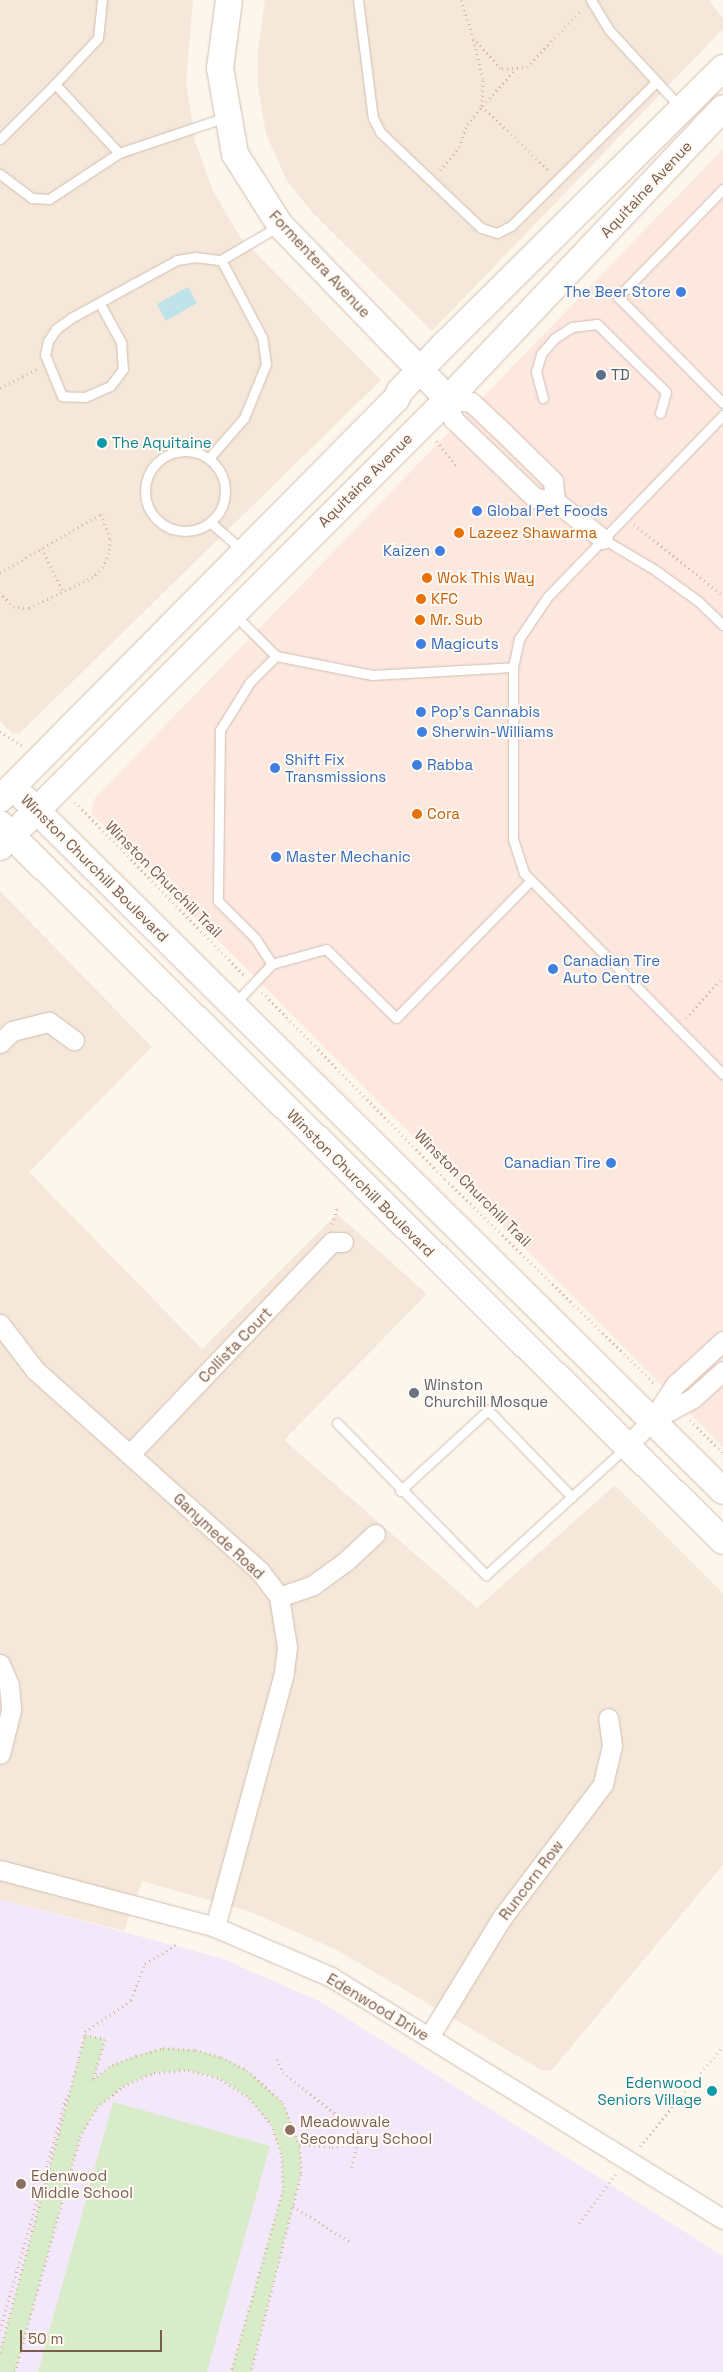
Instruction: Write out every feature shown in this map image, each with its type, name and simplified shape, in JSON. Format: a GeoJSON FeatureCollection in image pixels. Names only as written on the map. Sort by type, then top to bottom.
{"type":"FeatureCollection","features":[{"type":"Feature","properties":{"kind":"street","name":"Formentera Avenue"},"geometry":{"type":"LineString","coordinates":[[229,0],[220,68],[226,118],[235,154],[280,225],[448,399]]}},
{"type":"Feature","properties":{"kind":"street","name":"Aquitaine Avenue"},"geometry":{"type":"LineString","coordinates":[[4,787],[244,552],[396,399],[400,391],[420,370],[682,110],[719,78]]}},
{"type":"Feature","properties":{"kind":"street","name":"Aquitaine Avenue"},"geometry":{"type":"LineString","coordinates":[[4,835],[37,810],[448,399],[723,108]]}},
{"type":"Feature","properties":{"kind":"street"},"geometry":{"type":"LineString","coordinates":[[448,399],[471,402],[553,481],[555,501],[603,539]]}},
{"type":"Feature","properties":{"kind":"street","name":"Winston Churchill Boulevard"},"geometry":{"type":"LineString","coordinates":[[4,787],[37,810],[723,1490]]}},
{"type":"Feature","properties":{"kind":"street","name":"Winston Churchill Boulevard"},"geometry":{"type":"LineString","coordinates":[[4,835],[723,1541]]}},
{"type":"Feature","properties":{"kind":"street"},"geometry":{"type":"LineString","coordinates":[[0,1043],[12,1031],[49,1022],[74,1040]]}},
{"type":"Feature","properties":{"kind":"street","name":"Collista Court"},"geometry":{"type":"LineString","coordinates":[[130,1454],[332,1242],[343,1242]]}},
{"type":"Feature","properties":{"kind":"street","name":"Ganymede Road"},"geometry":{"type":"LineString","coordinates":[[0,1324],[35,1370],[259,1570],[279,1597],[287,1647],[284,1673],[215,1927]]}},
{"type":"Feature","properties":{"kind":"street"},"geometry":{"type":"LineString","coordinates":[[627,1446],[652,1420],[675,1385],[723,1341]]}},
{"type":"Feature","properties":{"kind":"street"},"geometry":{"type":"LineString","coordinates":[[652,1420],[693,1398],[723,1371]]}},
{"type":"Feature","properties":{"kind":"street"},"geometry":{"type":"LineString","coordinates":[[279,1597],[313,1585],[375,1534]]}},
{"type":"Feature","properties":{"kind":"street"},"geometry":{"type":"LineString","coordinates":[[0,1664],[10,1685],[11,1710],[0,1754]]}},
{"type":"Feature","properties":{"kind":"street","name":"Runcorn Row"},"geometry":{"type":"LineString","coordinates":[[429,2037],[501,1919],[603,1784],[612,1745],[608,1718]]}},
{"type":"Feature","properties":{"kind":"street","name":"Edenwood Drive"},"geometry":{"type":"LineString","coordinates":[[0,1870],[215,1927],[331,1977],[723,2219]]}},
{"type":"Feature","properties":{"kind":"lane"},"geometry":{"type":"LineString","coordinates":[[0,139],[98,38],[102,0]]}},
{"type":"Feature","properties":{"kind":"lane"},"geometry":{"type":"LineString","coordinates":[[358,0],[373,118],[380,132],[481,228],[497,233],[511,226],[656,82]]}},
{"type":"Feature","properties":{"kind":"lane"},"geometry":{"type":"LineString","coordinates":[[587,3],[608,30],[682,110]]}},
{"type":"Feature","properties":{"kind":"lane"},"geometry":{"type":"LineString","coordinates":[[55,84],[119,153]]}},
{"type":"Feature","properties":{"kind":"lane"},"geometry":{"type":"LineString","coordinates":[[0,174],[32,198],[49,199],[119,153],[226,118]]}},
{"type":"Feature","properties":{"kind":"lane"},"geometry":{"type":"LineString","coordinates":[[723,189],[618,297],[723,403]]}},
{"type":"Feature","properties":{"kind":"lane"},"geometry":{"type":"LineString","coordinates":[[100,304],[121,342],[124,357],[118,378],[110,386],[85,397],[71,398],[62,396],[46,364],[48,341],[56,330],[100,304],[177,260],[195,257],[221,260],[280,225]]}},
{"type":"Feature","properties":{"kind":"lane"},"geometry":{"type":"LineString","coordinates":[[209,458],[244,418],[266,364],[262,337],[221,260]]}},
{"type":"Feature","properties":{"kind":"lane"},"geometry":{"type":"LineString","coordinates":[[543,398],[536,372],[541,354],[572,327],[598,324],[666,392],[660,413]]}},
{"type":"Feature","properties":{"kind":"lane"},"geometry":{"type":"LineString","coordinates":[[723,415],[603,539],[534,614],[519,639],[513,668],[513,839],[524,873],[723,1074]]}},
{"type":"Feature","properties":{"kind":"lane"},"geometry":{"type":"LineString","coordinates":[[196,452],[209,458],[223,478],[225,490],[223,502],[210,522],[198,528],[171,528],[150,511],[145,484],[158,461],[169,454],[196,452]]}},
{"type":"Feature","properties":{"kind":"lane"},"geometry":{"type":"LineString","coordinates":[[210,522],[244,552]]}},
{"type":"Feature","properties":{"kind":"lane"},"geometry":{"type":"LineString","coordinates":[[603,539],[670,580],[723,625]]}},
{"type":"Feature","properties":{"kind":"lane"},"geometry":{"type":"LineString","coordinates":[[233,613],[276,656],[372,675],[513,668]]}},
{"type":"Feature","properties":{"kind":"lane"},"geometry":{"type":"LineString","coordinates":[[272,964],[255,938],[218,901],[220,730],[250,682],[276,656]]}},
{"type":"Feature","properties":{"kind":"lane"},"geometry":{"type":"LineString","coordinates":[[234,1006],[272,964],[326,949],[396,1018],[530,881]]}},
{"type":"Feature","properties":{"kind":"lane"},"geometry":{"type":"LineString","coordinates":[[400,1491],[488,1410],[572,1497]]}},
{"type":"Feature","properties":{"kind":"lane"},"geometry":{"type":"LineString","coordinates":[[337,1424],[400,1491],[486,1575],[627,1446]]}},
{"type":"Feature","properties":{"kind":"path"},"geometry":{"type":"LineString","coordinates":[[461,0],[483,78],[482,106],[558,179]]}},
{"type":"Feature","properties":{"kind":"path"},"geometry":{"type":"LineString","coordinates":[[473,38],[502,69],[527,67],[587,3]]}},
{"type":"Feature","properties":{"kind":"path"},"geometry":{"type":"LineString","coordinates":[[431,180],[459,147],[467,124],[517,68]]}},
{"type":"Feature","properties":{"kind":"path"},"geometry":{"type":"LineString","coordinates":[[0,388],[46,364]]}},
{"type":"Feature","properties":{"kind":"path"},"geometry":{"type":"LineString","coordinates":[[431,434],[456,466]]}},
{"type":"Feature","properties":{"kind":"path"},"geometry":{"type":"LineString","coordinates":[[0,573],[101,514],[110,539],[109,553],[103,567],[93,577],[20,610],[0,593]]}},
{"type":"Feature","properties":{"kind":"path"},"geometry":{"type":"LineString","coordinates":[[624,518],[723,596]]}},
{"type":"Feature","properties":{"kind":"path"},"geometry":{"type":"LineString","coordinates":[[42,548],[63,592]]}},
{"type":"Feature","properties":{"kind":"path"},"geometry":{"type":"LineString","coordinates":[[0,731],[22,747]]}},
{"type":"Feature","properties":{"kind":"path","name":"Winston Churchill Trail"},"geometry":{"type":"LineString","coordinates":[[81,808],[234,964]]}},
{"type":"Feature","properties":{"kind":"path"},"geometry":{"type":"LineString","coordinates":[[678,1028],[723,977]]}},
{"type":"Feature","properties":{"kind":"path","name":"Winston Churchill Trail"},"geometry":{"type":"LineString","coordinates":[[278,1008],[445,1178],[653,1382]]}},
{"type":"Feature","properties":{"kind":"path"},"geometry":{"type":"LineString","coordinates":[[332,1224],[338,1206]]}},
{"type":"Feature","properties":{"kind":"path"},"geometry":{"type":"LineString","coordinates":[[702,1432],[723,1453]]}},
{"type":"Feature","properties":{"kind":"path"},"geometry":{"type":"LineString","coordinates":[[0,2330],[85,2032],[131,2000],[145,1964],[180,1943]]}},
{"type":"Feature","properties":{"kind":"path"},"geometry":{"type":"LineString","coordinates":[[0,2352],[85,2035],[105,2039],[94,2080],[112,2065],[163,2048],[195,2050],[221,2057],[247,2070],[283,2103],[299,2144],[301,2174],[250,2372]]}},
{"type":"Feature","properties":{"kind":"path"},"geometry":{"type":"LineString","coordinates":[[646,2139],[723,2046]]}},
{"type":"Feature","properties":{"kind":"path"},"geometry":{"type":"LineString","coordinates":[[277,2059],[283,2072],[358,2132],[358,2142],[351,2169]]}},
{"type":"Feature","properties":{"kind":"path"},"geometry":{"type":"LineString","coordinates":[[15,2372],[80,2137],[97,2108],[123,2086],[154,2072],[188,2070],[221,2079],[249,2098],[271,2124],[282,2156],[283,2190],[231,2372]]}},
{"type":"Feature","properties":{"kind":"path"},"geometry":{"type":"LineString","coordinates":[[299,2144],[332,2147],[358,2142]]}},
{"type":"Feature","properties":{"kind":"path"},"geometry":{"type":"LineString","coordinates":[[579,2223],[610,2180]]}},
{"type":"Feature","properties":{"kind":"path"},"geometry":{"type":"LineString","coordinates":[[293,2206],[350,2242]]}},
{"type":"Feature","properties":{"kind":"shaded area"},"geometry":{"type":"Polygon","coordinates":[[[0,0],[193,0],[186,82],[195,141],[213,191],[240,237],[381,380],[20,733],[13,734],[0,721],[0,0]]]}},
{"type":"Feature","properties":{"kind":"shaded area"},"geometry":{"type":"Polygon","coordinates":[[[265,0],[709,0],[723,19],[723,29],[432,331],[312,212],[287,181],[266,134],[258,86],[258,50],[265,0]]]}},
{"type":"Feature","properties":{"kind":"shaded area"},"geometry":{"type":"Polygon","coordinates":[[[723,149],[723,1447],[91,813],[95,798],[723,149]]]}},
{"type":"Feature","properties":{"kind":"shaded area"},"geometry":{"type":"Polygon","coordinates":[[[0,891],[152,1047],[29,1172],[202,1349],[337,1214],[427,1294],[284,1440],[477,1608],[615,1485],[723,1593],[723,1865],[552,2070],[543,2071],[335,1949],[248,1911],[142,1881],[124,1931],[0,1899],[0,891]]]}},
{"type":"Feature","properties":{"kind":"shaded area","name":"Meadowvale Secondary School"},"geometry":{"type":"Polygon","coordinates":[[[0,1899],[221,1958],[321,2002],[723,2256],[723,2372],[0,2372],[0,1899]]]}},
{"type":"Feature","properties":{"kind":"green space"},"geometry":{"type":"Polygon","coordinates":[[[85,2035],[105,2039],[94,2079],[112,2065],[163,2048],[195,2050],[221,2057],[247,2070],[283,2103],[300,2147],[301,2174],[251,2372],[231,2372],[283,2190],[282,2156],[271,2124],[249,2098],[221,2079],[188,2070],[154,2073],[123,2086],[97,2108],[80,2137],[15,2372],[0,2372],[0,2352],[85,2035]]]}},
{"type":"Feature","properties":{"kind":"green space"},"geometry":{"type":"Polygon","coordinates":[[[113,2102],[270,2146],[207,2372],[38,2372],[113,2102]]]}},
{"type":"Feature","properties":{"kind":"water"},"geometry":{"type":"Polygon","coordinates":[[[188,287],[197,303],[166,321],[157,304],[188,287]]]}},
{"type":"Feature","properties":{"kind":"place","name":"The Beer Store"},"geometry":{"type":"Point","coordinates":[681,292]}},
{"type":"Feature","properties":{"kind":"place","name":"TD"},"geometry":{"type":"Point","coordinates":[601,375]}},
{"type":"Feature","properties":{"kind":"place","name":"The Aquitaine"},"geometry":{"type":"Point","coordinates":[102,443]}},
{"type":"Feature","properties":{"kind":"place","name":"Global Pet Foods"},"geometry":{"type":"Point","coordinates":[477,511]}},
{"type":"Feature","properties":{"kind":"place","name":"Lazeez Shawarma"},"geometry":{"type":"Point","coordinates":[459,533]}},
{"type":"Feature","properties":{"kind":"place","name":"Kaizen"},"geometry":{"type":"Point","coordinates":[440,551]}},
{"type":"Feature","properties":{"kind":"place","name":"Wok This Way"},"geometry":{"type":"Point","coordinates":[427,578]}},
{"type":"Feature","properties":{"kind":"place","name":"KFC"},"geometry":{"type":"Point","coordinates":[421,599]}},
{"type":"Feature","properties":{"kind":"place","name":"Mr. Sub"},"geometry":{"type":"Point","coordinates":[420,620]}},
{"type":"Feature","properties":{"kind":"place","name":"Magicuts"},"geometry":{"type":"Point","coordinates":[421,644]}},
{"type":"Feature","properties":{"kind":"place","name":"Pop’s Cannabis"},"geometry":{"type":"Point","coordinates":[421,712]}},
{"type":"Feature","properties":{"kind":"place","name":"Sherwin-Williams"},"geometry":{"type":"Point","coordinates":[422,732]}},
{"type":"Feature","properties":{"kind":"place","name":"Rabba"},"geometry":{"type":"Point","coordinates":[417,765]}},
{"type":"Feature","properties":{"kind":"place","name":"Shift Fix Transmissions"},"geometry":{"type":"Point","coordinates":[275,768]}},
{"type":"Feature","properties":{"kind":"place","name":"Cora"},"geometry":{"type":"Point","coordinates":[417,814]}},
{"type":"Feature","properties":{"kind":"place","name":"Master Mechanic"},"geometry":{"type":"Point","coordinates":[276,857]}},
{"type":"Feature","properties":{"kind":"place","name":"Canadian Tire Auto Centre"},"geometry":{"type":"Point","coordinates":[553,969]}},
{"type":"Feature","properties":{"kind":"place","name":"Canadian Tire"},"geometry":{"type":"Point","coordinates":[611,1163]}},
{"type":"Feature","properties":{"kind":"place","name":"Winston Churchill Mosque"},"geometry":{"type":"Point","coordinates":[414,1393]}},
{"type":"Feature","properties":{"kind":"place","name":"Edenwood Seniors Village"},"geometry":{"type":"Point","coordinates":[712,2091]}},
{"type":"Feature","properties":{"kind":"place","name":"Meadowvale Secondary School"},"geometry":{"type":"Point","coordinates":[290,2130]}},
{"type":"Feature","properties":{"kind":"place","name":"Edenwood Middle School"},"geometry":{"type":"Point","coordinates":[21,2184]}}]}
